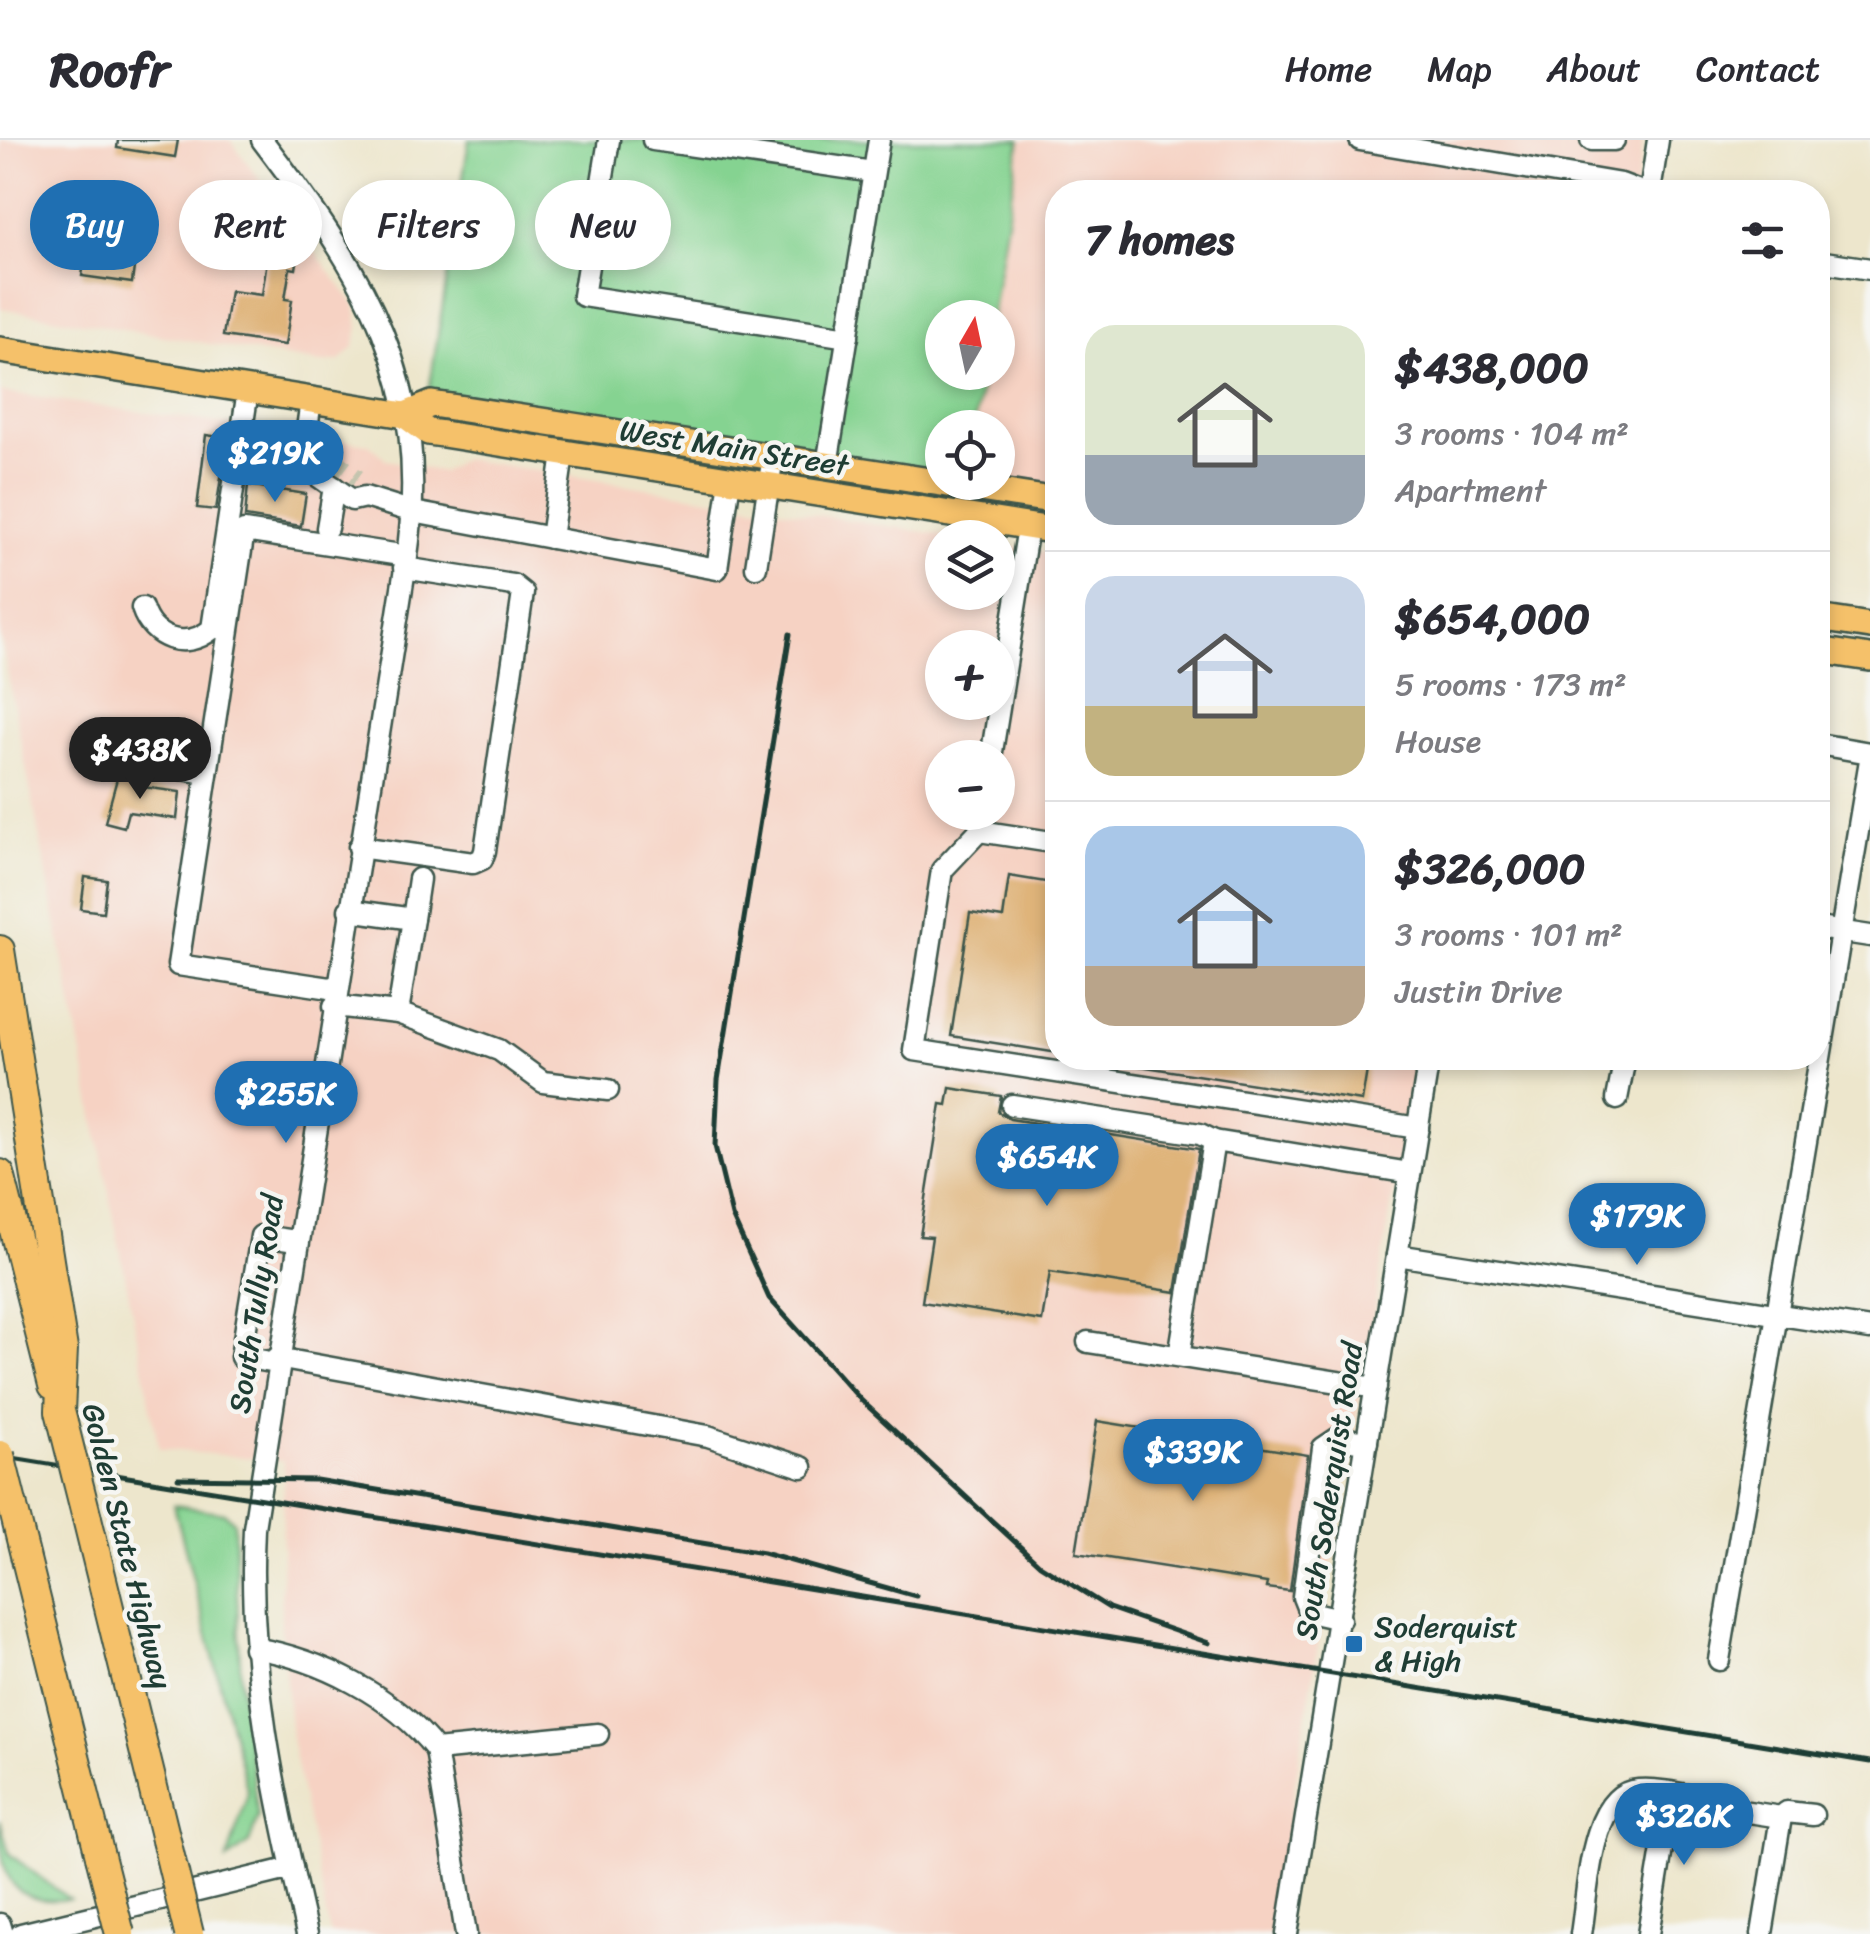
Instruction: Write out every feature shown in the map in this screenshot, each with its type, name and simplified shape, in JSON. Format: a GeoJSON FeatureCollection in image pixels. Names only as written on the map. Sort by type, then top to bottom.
{"type":"FeatureCollection","features":[{"type":"Feature","properties":{"kind":"highway"},"geometry":{"type":"LineString","coordinates":[[0,950],[63,1349],[60,1411]]}},
{"type":"Feature","properties":{"kind":"highway","name":"Golden State Highway"},"geometry":{"type":"LineString","coordinates":[[0,1174],[189,1934]]}},
{"type":"Feature","properties":{"kind":"highway"},"geometry":{"type":"LineString","coordinates":[[0,1455],[120,1934]]}},
{"type":"Feature","properties":{"kind":"main road","name":"West Main Street"},"geometry":{"type":"LineString","coordinates":[[0,350],[405,415],[428,432],[1045,530]]}},
{"type":"Feature","properties":{"kind":"main road","name":"West Main Street"},"geometry":{"type":"LineString","coordinates":[[405,415],[432,404],[1045,499]]}},
{"type":"Feature","properties":{"kind":"main road"},"geometry":{"type":"LineString","coordinates":[[1830,620],[1870,626]]}},
{"type":"Feature","properties":{"kind":"main road"},"geometry":{"type":"LineString","coordinates":[[1830,652],[1870,658]]}},
{"type":"Feature","properties":{"kind":"street","name":"South Tully Road"},"geometry":{"type":"LineString","coordinates":[[262,140],[327,226],[362,282],[388,348],[415,474],[406,562],[277,1360],[254,1528],[254,1648],[261,1723],[306,1934]]}},
{"type":"Feature","properties":{"kind":"street"},"geometry":{"type":"LineString","coordinates":[[610,140],[583,296],[848,338]]}},
{"type":"Feature","properties":{"kind":"street"},"geometry":{"type":"LineString","coordinates":[[653,140],[727,145],[874,172]]}},
{"type":"Feature","properties":{"kind":"street"},"geometry":{"type":"LineString","coordinates":[[827,464],[878,140]]}},
{"type":"Feature","properties":{"kind":"street"},"geometry":{"type":"LineString","coordinates":[[1591,140],[1614,140]]}},
{"type":"Feature","properties":{"kind":"street"},"geometry":{"type":"LineString","coordinates":[[1649,180],[1658,140]]}},
{"type":"Feature","properties":{"kind":"street"},"geometry":{"type":"LineString","coordinates":[[1372,141],[1598,180]]}},
{"type":"Feature","properties":{"kind":"street"},"geometry":{"type":"LineString","coordinates":[[1830,263],[1870,269]]}},
{"type":"Feature","properties":{"kind":"street"},"geometry":{"type":"LineString","coordinates":[[142,608],[148,625],[161,636],[200,638],[212,628],[248,390]]}},
{"type":"Feature","properties":{"kind":"street"},"geometry":{"type":"LineString","coordinates":[[303,456],[311,400]]}},
{"type":"Feature","properties":{"kind":"street"},"geometry":{"type":"LineString","coordinates":[[551,538],[563,454]]}},
{"type":"Feature","properties":{"kind":"street"},"geometry":{"type":"LineString","coordinates":[[303,456],[352,500],[360,488],[413,512],[717,568],[730,480]]}},
{"type":"Feature","properties":{"kind":"street"},"geometry":{"type":"LineString","coordinates":[[756,567],[773,456]]}},
{"type":"Feature","properties":{"kind":"street"},"geometry":{"type":"LineString","coordinates":[[250,457],[330,458]]}},
{"type":"Feature","properties":{"kind":"street"},"geometry":{"type":"LineString","coordinates":[[327,528],[334,487]]}},
{"type":"Feature","properties":{"kind":"street"},"geometry":{"type":"LineString","coordinates":[[994,740],[1028,527]]}},
{"type":"Feature","properties":{"kind":"street"},"geometry":{"type":"LineString","coordinates":[[359,847],[473,863],[482,859],[523,593],[513,585],[244,531],[178,965],[398,1013],[499,1050],[543,1082],[608,1090]]}},
{"type":"Feature","properties":{"kind":"street"},"geometry":{"type":"LineString","coordinates":[[1830,747],[1870,756],[1830,1003]]}},
{"type":"Feature","properties":{"kind":"street"},"geometry":{"type":"LineString","coordinates":[[143,763],[208,773]]}},
{"type":"Feature","properties":{"kind":"street"},"geometry":{"type":"LineString","coordinates":[[974,830],[942,870],[914,1050],[1418,1128]]}},
{"type":"Feature","properties":{"kind":"street"},"geometry":{"type":"LineString","coordinates":[[1010,830],[1045,839]]}},
{"type":"Feature","properties":{"kind":"street"},"geometry":{"type":"LineString","coordinates":[[398,1013],[419,878]]}},
{"type":"Feature","properties":{"kind":"street"},"geometry":{"type":"LineString","coordinates":[[349,910],[413,918]]}},
{"type":"Feature","properties":{"kind":"street"},"geometry":{"type":"LineString","coordinates":[[1830,930],[1870,936]]}},
{"type":"Feature","properties":{"kind":"street","name":"South Soderquist Road"},"geometry":{"type":"LineString","coordinates":[[1287,1934],[1427,1070]]}},
{"type":"Feature","properties":{"kind":"street"},"geometry":{"type":"LineString","coordinates":[[1617,1099],[1623,1070]]}},
{"type":"Feature","properties":{"kind":"street"},"geometry":{"type":"LineString","coordinates":[[1719,1660],[1819,1070]]}},
{"type":"Feature","properties":{"kind":"street"},"geometry":{"type":"LineString","coordinates":[[1012,1105],[1200,1134],[1214,1142],[1410,1173]]}},
{"type":"Feature","properties":{"kind":"street"},"geometry":{"type":"LineString","coordinates":[[1179,1356],[1214,1142]]}},
{"type":"Feature","properties":{"kind":"street"},"geometry":{"type":"LineString","coordinates":[[296,1241],[261,1236],[241,1357],[277,1360],[708,1436],[802,1467]]}},
{"type":"Feature","properties":{"kind":"street"},"geometry":{"type":"LineString","coordinates":[[1397,1255],[1870,1329]]}},
{"type":"Feature","properties":{"kind":"street"},"geometry":{"type":"LineString","coordinates":[[248,1311],[284,1316]]}},
{"type":"Feature","properties":{"kind":"street"},"geometry":{"type":"LineString","coordinates":[[1088,1342],[1376,1388]]}},
{"type":"Feature","properties":{"kind":"street"},"geometry":{"type":"LineString","coordinates":[[1340,1619],[1309,1612],[1303,1597],[1324,1448],[1338,1438],[1367,1442]]}},
{"type":"Feature","properties":{"kind":"street"},"geometry":{"type":"LineString","coordinates":[[254,1648],[295,1655],[332,1671],[420,1729],[436,1750],[466,1934]]}},
{"type":"Feature","properties":{"kind":"street"},"geometry":{"type":"LineString","coordinates":[[436,1750],[598,1734]]}},
{"type":"Feature","properties":{"kind":"street"},"geometry":{"type":"LineString","coordinates":[[1582,1934],[1607,1806],[1632,1790],[1671,1794],[1782,1818]]}},
{"type":"Feature","properties":{"kind":"street"},"geometry":{"type":"LineString","coordinates":[[1648,1934],[1671,1794]]}},
{"type":"Feature","properties":{"kind":"street"},"geometry":{"type":"LineString","coordinates":[[1762,1934],[1782,1818],[1787,1812],[1813,1815]]}},
{"type":"Feature","properties":{"kind":"street"},"geometry":{"type":"LineString","coordinates":[[20,1934],[292,1868]]}},
{"type":"Feature","properties":{"kind":"street"},"geometry":{"type":"LineString","coordinates":[[0,1924],[3,1934]]}},
{"type":"Feature","properties":{"kind":"shaded area"},"geometry":{"type":"Polygon","coordinates":[[[0,140],[230,140],[260,180],[179,180],[179,270],[322,270],[322,261],[355,305],[359,327],[354,347],[340,361],[321,363],[0,308],[0,140]]]}},
{"type":"Feature","properties":{"kind":"shaded area"},"geometry":{"type":"Polygon","coordinates":[[[1020,140],[1643,140],[1637,180],[1045,180],[1045,488],[1015,484],[1015,410],[977,410],[980,390],[1015,390],[1015,300],[994,300],[1020,140]]]}},
{"type":"Feature","properties":{"kind":"shaded area"},"geometry":{"type":"Polygon","coordinates":[[[0,392],[369,444],[387,460],[442,472],[463,459],[925,532],[925,610],[1015,610],[1015,547],[1045,552],[1045,1070],[1414,1070],[1270,1934],[330,1934],[291,1738],[281,1625],[284,1461],[159,1449],[0,635],[0,392]]]}},
{"type":"Feature","properties":{"kind":"green space"},"geometry":{"type":"Polygon","coordinates":[[[469,140],[1020,140],[994,300],[925,300],[925,390],[980,390],[977,410],[925,410],[925,469],[429,391],[448,270],[515,270],[515,180],[463,180],[469,140]]]}},
{"type":"Feature","properties":{"kind":"green space"},"geometry":{"type":"Polygon","coordinates":[[[174,1505],[225,1513],[234,1521],[241,1685],[258,1817],[249,1843],[227,1860],[248,1793],[174,1505]]]}},
{"type":"Feature","properties":{"kind":"green space"},"geometry":{"type":"Polygon","coordinates":[[[0,1820],[9,1854],[69,1899],[32,1898],[12,1882],[2,1855],[0,1820]]]}},
{"type":"Feature","properties":{"kind":"building"},"geometry":{"type":"Polygon","coordinates":[[[118,140],[178,140],[175,157],[117,148],[118,140]]]}},
{"type":"Feature","properties":{"kind":"building"},"geometry":{"type":"Polygon","coordinates":[[[83,270],[134,270],[132,283],[82,276],[83,270]]]}},
{"type":"Feature","properties":{"kind":"building"},"geometry":{"type":"Polygon","coordinates":[[[266,270],[290,270],[285,299],[292,300],[285,345],[223,336],[230,291],[262,295],[266,270]]]}},
{"type":"Feature","properties":{"kind":"building"},"geometry":{"type":"Polygon","coordinates":[[[206,435],[227,438],[216,510],[197,508],[206,435]]]}},
{"type":"Feature","properties":{"kind":"building"},"geometry":{"type":"Polygon","coordinates":[[[248,485],[306,494],[301,526],[245,517],[248,485]]]}},
{"type":"Feature","properties":{"kind":"building"},"geometry":{"type":"Polygon","coordinates":[[[118,775],[136,780],[135,786],[180,792],[177,819],[128,812],[124,827],[105,822],[118,775]]]}},
{"type":"Feature","properties":{"kind":"building"},"geometry":{"type":"Polygon","coordinates":[[[1009,876],[1045,882],[1045,1051],[951,1036],[970,913],[1003,918],[1009,876]]]}},
{"type":"Feature","properties":{"kind":"building"},"geometry":{"type":"Polygon","coordinates":[[[85,877],[107,880],[103,912],[81,909],[85,877]]]}},
{"type":"Feature","properties":{"kind":"building"},"geometry":{"type":"Polygon","coordinates":[[[1164,1070],[1367,1070],[1362,1101],[1164,1070]]]}},
{"type":"Feature","properties":{"kind":"building"},"geometry":{"type":"Polygon","coordinates":[[[950,1088],[1001,1096],[998,1112],[1010,1119],[1199,1149],[1176,1292],[1050,1272],[1042,1321],[922,1302],[932,1237],[920,1236],[941,1104],[947,1105],[950,1088]]]}},
{"type":"Feature","properties":{"kind":"building"},"geometry":{"type":"Polygon","coordinates":[[[1097,1421],[1308,1455],[1290,1591],[1266,1588],[1267,1583],[1076,1553],[1097,1421]]]}},
{"type":"Feature","properties":{"kind":"tunnel"},"geometry":{"type":"LineString","coordinates":[[329,458],[357,479]]}},
{"type":"Feature","properties":{"kind":"railway"},"geometry":{"type":"LineString","coordinates":[[790,634],[718,1080],[715,1146],[732,1216],[769,1298],[861,1400],[1040,1565],[1109,1608],[1209,1643]]}},
{"type":"Feature","properties":{"kind":"railway"},"geometry":{"type":"LineString","coordinates":[[0,1456],[1870,1762]]}},
{"type":"Feature","properties":{"kind":"railway"},"geometry":{"type":"LineString","coordinates":[[178,1478],[316,1480],[763,1553],[916,1596]]}},
{"type":"Feature","properties":{"kind":"place","name":"Soderquist & High"},"geometry":{"type":"Point","coordinates":[1354,1644]}}]}
